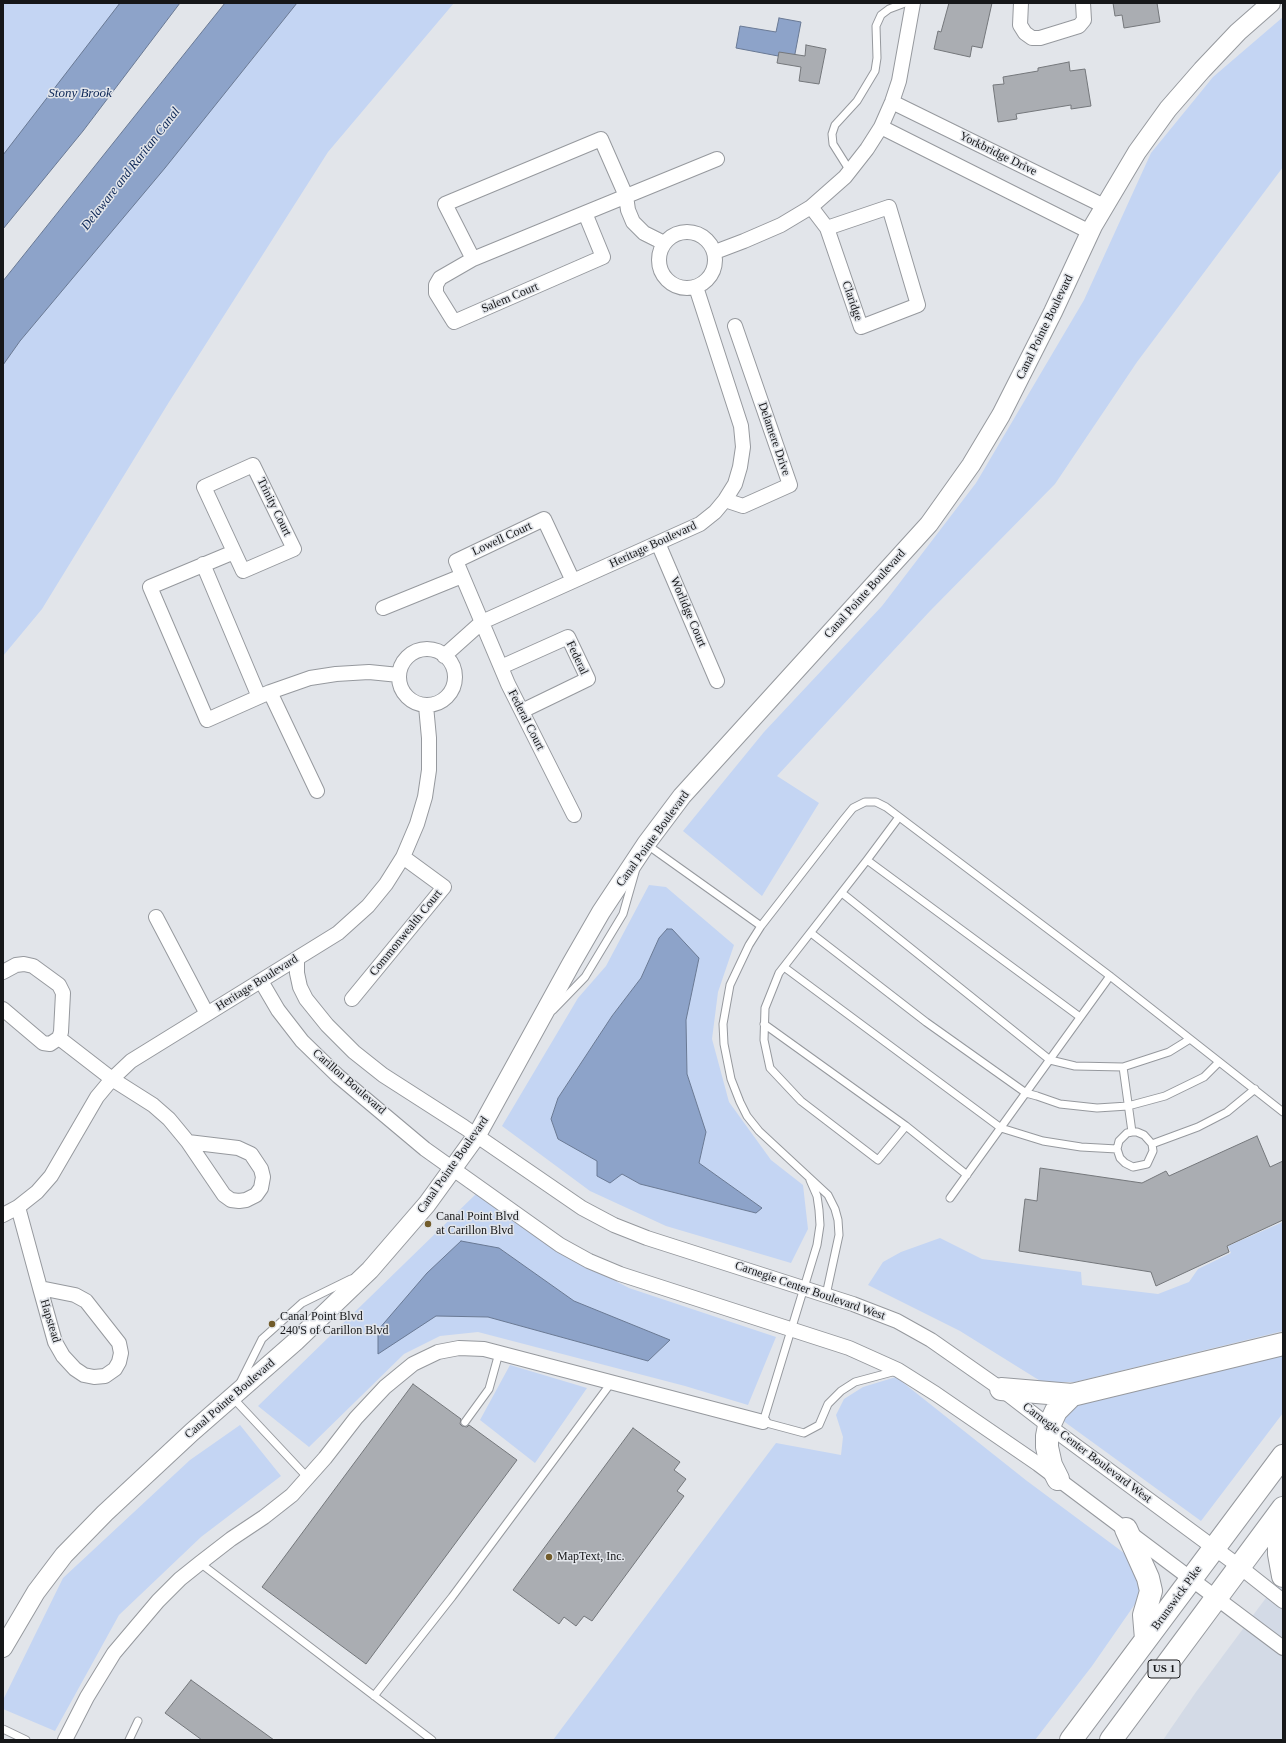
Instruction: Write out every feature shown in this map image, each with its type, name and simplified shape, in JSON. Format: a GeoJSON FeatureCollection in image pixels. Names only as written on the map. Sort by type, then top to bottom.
{"type":"FeatureCollection","features":[{"type":"Feature","properties":{"kind":"highway"},"geometry":{"type":"LineString","coordinates":[[1001,1389],[1072,1395],[1283,1344]]}},
{"type":"Feature","properties":{"kind":"highway"},"geometry":{"type":"LineString","coordinates":[[1058,1479],[1051,1465],[1047,1447],[1049,1426],[1056,1411],[1072,1395]]}},
{"type":"Feature","properties":{"kind":"highway","name":"Brunswick Pike"},"geometry":{"type":"LineString","coordinates":[[1071,1740],[1283,1456]]}},
{"type":"Feature","properties":{"kind":"highway"},"geometry":{"type":"LineString","coordinates":[[1283,1508],[1279,1538],[1279,1554],[1283,1576]]}},
{"type":"Feature","properties":{"kind":"highway","name":"US 1"},"geometry":{"type":"LineString","coordinates":[[1111,1740],[1283,1508]]}},
{"type":"Feature","properties":{"kind":"highway"},"geometry":{"type":"LineString","coordinates":[[1126,1529],[1148,1578],[1151,1591],[1144,1615],[1146,1639]]}},
{"type":"Feature","properties":{"kind":"street"},"geometry":{"type":"LineString","coordinates":[[715,252],[781,225],[811,207],[827,194],[850,171],[867,149],[881,127],[892,102],[899,81],[913,3]]}},
{"type":"Feature","properties":{"kind":"street"},"geometry":{"type":"LineString","coordinates":[[1021,3],[1020,25],[1025,33],[1032,38],[1040,38],[1079,26],[1084,20],[1083,3]]}},
{"type":"Feature","properties":{"kind":"street","name":"Canal Pointe Boulevard"},"geometry":{"type":"LineString","coordinates":[[3,1648],[36,1592],[64,1554],[105,1513],[192,1432],[233,1398],[295,1342],[370,1270],[427,1204],[477,1135],[601,912],[643,848],[682,796],[929,524],[971,465],[1002,415],[1053,312],[1090,232],[1137,152],[1168,109],[1202,70],[1238,32],[1270,3]]}},
{"type":"Feature","properties":{"kind":"street","name":"Yorkbridge Drive"},"geometry":{"type":"LineString","coordinates":[[892,102],[1104,206]]}},
{"type":"Feature","properties":{"kind":"street"},"geometry":{"type":"LineString","coordinates":[[881,127],[1090,232]]}},
{"type":"Feature","properties":{"kind":"street"},"geometry":{"type":"LineString","coordinates":[[473,259],[446,204],[601,138],[626,196],[628,210],[633,222],[644,233],[664,243]]}},
{"type":"Feature","properties":{"kind":"street","name":"Salem Court"},"geometry":{"type":"LineString","coordinates":[[585,213],[603,257],[454,322],[436,293],[436,285],[440,278],[473,259],[626,196],[717,159]]}},
{"type":"Feature","properties":{"kind":"street"},"geometry":{"type":"LineString","coordinates":[[811,207],[827,228]]}},
{"type":"Feature","properties":{"kind":"street","name":"Claridge"},"geometry":{"type":"LineString","coordinates":[[889,207],[918,304],[861,327],[827,228],[889,207]]}},
{"type":"Feature","properties":{"kind":"street"},"geometry":{"type":"LineString","coordinates":[[683,232],[693,232],[702,236],[709,242],[715,252],[716,264],[712,274],[705,282],[696,287],[680,288],[671,283],[663,275],[659,265],[659,253],[664,243],[672,235],[683,232]]}},
{"type":"Feature","properties":{"kind":"street","name":"Heritage Boulevard"},"geometry":{"type":"LineString","coordinates":[[444,656],[482,622],[700,524],[715,512],[725,500],[735,484],[740,467],[743,446],[741,426],[696,287]]}},
{"type":"Feature","properties":{"kind":"street","name":"Delamere Drive"},"geometry":{"type":"LineString","coordinates":[[725,500],[742,506],[790,485],[734,326]]}},
{"type":"Feature","properties":{"kind":"street","name":"Trinity Court"},"geometry":{"type":"LineString","coordinates":[[253,465],[294,548],[243,571],[234,552],[204,487],[253,465]]}},
{"type":"Feature","properties":{"kind":"street","name":"Lowell Court"},"geometry":{"type":"LineString","coordinates":[[482,622],[456,561],[544,519],[573,581]]}},
{"type":"Feature","properties":{"kind":"street","name":"Worlidge Court"},"geometry":{"type":"LineString","coordinates":[[658,543],[717,681]]}},
{"type":"Feature","properties":{"kind":"street"},"geometry":{"type":"LineString","coordinates":[[234,552],[202,564],[150,587],[207,720],[265,695],[310,678],[336,674],[369,672],[398,675]]}},
{"type":"Feature","properties":{"kind":"street"},"geometry":{"type":"LineString","coordinates":[[202,564],[265,695],[317,791]]}},
{"type":"Feature","properties":{"kind":"street"},"geometry":{"type":"LineString","coordinates":[[383,608],[462,576]]}},
{"type":"Feature","properties":{"kind":"street","name":"Federal Court"},"geometry":{"type":"LineString","coordinates":[[482,622],[501,667],[574,815]]}},
{"type":"Feature","properties":{"kind":"street","name":"Federal"},"geometry":{"type":"LineString","coordinates":[[501,667],[568,637],[588,679],[522,711]]}},
{"type":"Feature","properties":{"kind":"street"},"geometry":{"type":"LineString","coordinates":[[425,649],[436,650],[444,656],[450,660],[454,670],[455,680],[452,690],[446,699],[436,704],[426,706],[414,703],[405,696],[400,685],[398,675],[400,668],[406,659],[415,652],[425,649]]}},
{"type":"Feature","properties":{"kind":"street","name":"Heritage Boulevard"},"geometry":{"type":"LineString","coordinates":[[3,1215],[18,1207],[37,1192],[51,1176],[97,1097],[112,1079],[132,1061],[338,933],[368,906],[386,884],[403,857],[417,824],[425,797],[429,770],[429,738],[426,706]]}},
{"type":"Feature","properties":{"kind":"street","name":"Commonwealth Court"},"geometry":{"type":"LineString","coordinates":[[352,999],[444,887],[403,857]]}},
{"type":"Feature","properties":{"kind":"street"},"geometry":{"type":"LineString","coordinates":[[156,917],[207,1014]]}},
{"type":"Feature","properties":{"kind":"street"},"geometry":{"type":"LineString","coordinates":[[297,959],[297,973],[300,987],[306,999],[327,1025],[354,1052],[383,1075],[477,1135]]}},
{"type":"Feature","properties":{"kind":"street"},"geometry":{"type":"LineString","coordinates":[[3,972],[16,964],[33,966],[59,985],[63,993],[61,1032],[59,1038],[50,1044],[43,1043],[3,1008]]}},
{"type":"Feature","properties":{"kind":"street","name":"Carillon Boulevard"},"geometry":{"type":"LineString","coordinates":[[261,981],[278,1010],[302,1041],[338,1076],[425,1149],[453,1167]]}},
{"type":"Feature","properties":{"kind":"street"},"geometry":{"type":"LineString","coordinates":[[59,1038],[112,1079],[153,1105],[169,1119],[188,1142],[224,1195],[231,1200],[246,1200],[256,1195],[261,1188],[263,1177],[261,1169],[251,1154],[238,1148],[188,1142]]}},
{"type":"Feature","properties":{"kind":"street","name":"Carnegie Center Boulevard West"},"geometry":{"type":"LineString","coordinates":[[477,1135],[488,1145],[582,1208],[614,1224],[647,1238],[853,1304],[897,1321],[931,1340],[1001,1389],[1240,1567],[1283,1601]]}},
{"type":"Feature","properties":{"kind":"street"},"geometry":{"type":"LineString","coordinates":[[453,1167],[560,1245],[589,1261],[620,1274],[849,1348],[898,1370],[936,1394],[1058,1479],[1283,1648]]}},
{"type":"Feature","properties":{"kind":"street","name":"Hapstead"},"geometry":{"type":"LineString","coordinates":[[18,1207],[40,1288],[56,1342],[63,1356],[71,1365],[84,1375],[94,1377],[105,1376],[114,1369],[119,1362],[121,1353],[119,1343],[86,1301],[75,1295],[40,1288]]}},
{"type":"Feature","properties":{"kind":"street"},"geometry":{"type":"LineString","coordinates":[[65,1740],[114,1653],[158,1601],[180,1579],[200,1563],[231,1539],[264,1517],[292,1494],[326,1458],[356,1418],[385,1387],[413,1364],[438,1352],[459,1348],[484,1349],[763,1422]]}},
{"type":"Feature","properties":{"kind":"lane"},"geometry":{"type":"LineString","coordinates":[[850,171],[833,144],[832,134],[835,125],[857,101],[875,71],[877,58],[876,26],[881,15],[889,9],[905,3]]}},
{"type":"Feature","properties":{"kind":"lane"},"geometry":{"type":"LineString","coordinates":[[826,1296],[837,1250],[839,1235],[838,1220],[828,1195],[764,1136],[747,1116],[740,1102],[727,1061],[723,1024],[730,985],[749,945],[853,808],[865,802],[876,802],[886,807],[1110,976],[1283,1112]]}},
{"type":"Feature","properties":{"kind":"lane"},"geometry":{"type":"LineString","coordinates":[[899,817],[779,973],[765,1008],[764,1040],[770,1068],[801,1100],[878,1160],[906,1126]]}},
{"type":"Feature","properties":{"kind":"lane"},"geometry":{"type":"LineString","coordinates":[[643,848],[762,926]]}},
{"type":"Feature","properties":{"kind":"lane"},"geometry":{"type":"LineString","coordinates":[[867,860],[1080,1017]]}},
{"type":"Feature","properties":{"kind":"lane"},"geometry":{"type":"LineString","coordinates":[[842,893],[1050,1060],[1075,1066],[1123,1067],[1168,1052],[1190,1039]]}},
{"type":"Feature","properties":{"kind":"lane"},"geometry":{"type":"LineString","coordinates":[[811,933],[926,1022],[1026,1093],[1060,1104],[1097,1108],[1128,1106],[1165,1096],[1178,1090],[1204,1077],[1219,1062]]}},
{"type":"Feature","properties":{"kind":"lane"},"geometry":{"type":"LineString","coordinates":[[784,967],[1000,1128],[1043,1141],[1081,1148],[1117,1150]]}},
{"type":"Feature","properties":{"kind":"lane"},"geometry":{"type":"LineString","coordinates":[[950,1198],[1110,976]]}},
{"type":"Feature","properties":{"kind":"lane"},"geometry":{"type":"LineString","coordinates":[[764,1024],[906,1126],[966,1175]]}},
{"type":"Feature","properties":{"kind":"lane"},"geometry":{"type":"LineString","coordinates":[[1123,1067],[1132,1132]]}},
{"type":"Feature","properties":{"kind":"lane"},"geometry":{"type":"LineString","coordinates":[[1152,1144],[1204,1124],[1227,1112],[1255,1089]]}},
{"type":"Feature","properties":{"kind":"lane"},"geometry":{"type":"LineString","coordinates":[[1132,1132],[1137,1132],[1144,1135],[1152,1144],[1150,1159],[1146,1164],[1132,1167],[1124,1163],[1117,1150],[1119,1141],[1127,1133],[1132,1132]]}},
{"type":"Feature","properties":{"kind":"lane"},"geometry":{"type":"LineString","coordinates":[[808,1176],[817,1196],[820,1225],[817,1245],[805,1289],[763,1422],[804,1433],[819,1425],[828,1404],[841,1391],[855,1382],[898,1370]]}},
{"type":"Feature","properties":{"kind":"lane"},"geometry":{"type":"LineString","coordinates":[[308,1478],[233,1398],[262,1338],[302,1303],[370,1270]]}},
{"type":"Feature","properties":{"kind":"lane"},"geometry":{"type":"LineString","coordinates":[[465,1422],[489,1389],[499,1353]]}},
{"type":"Feature","properties":{"kind":"lane"},"geometry":{"type":"LineString","coordinates":[[374,1696],[452,1597],[611,1383]]}},
{"type":"Feature","properties":{"kind":"lane"},"geometry":{"type":"LineString","coordinates":[[200,1563],[432,1740]]}},
{"type":"Feature","properties":{"kind":"lane"},"geometry":{"type":"LineString","coordinates":[[129,1740],[138,1721]]}},
{"type":"Feature","properties":{"kind":"lane"},"geometry":{"type":"LineString","coordinates":[[3,1729],[26,1740]]}},
{"type":"Feature","properties":{"kind":"shaded area"},"geometry":{"type":"Polygon","coordinates":[[[3,3],[141,3],[3,189],[3,3]]]}},
{"type":"Feature","properties":{"kind":"shaded area"},"geometry":{"type":"Polygon","coordinates":[[[297,3],[454,3],[328,152],[169,402],[42,609],[3,656],[3,365],[20,341],[297,3]]]}},
{"type":"Feature","properties":{"kind":"shaded area"},"geometry":{"type":"Polygon","coordinates":[[[1283,17],[1283,167],[1137,362],[1055,484],[930,611],[777,776],[819,803],[762,896],[683,831],[764,732],[882,606],[976,483],[1084,300],[1151,153],[1213,77],[1283,17]]]}},
{"type":"Feature","properties":{"kind":"shaded area"},"geometry":{"type":"Polygon","coordinates":[[[649,885],[666,887],[734,945],[718,992],[712,1039],[729,1102],[771,1160],[803,1185],[808,1229],[791,1263],[666,1226],[590,1191],[502,1126],[578,998],[606,966],[649,885]],[[659,938],[641,978],[612,1016],[558,1098],[551,1119],[558,1139],[598,1161],[597,1176],[622,1174],[640,1184],[755,1213],[762,1208],[699,1163],[706,1132],[687,1074],[686,1020],[699,958],[659,938]]]}},
{"type":"Feature","properties":{"kind":"shaded area"},"geometry":{"type":"Polygon","coordinates":[[[477,1193],[560,1252],[629,1288],[776,1337],[748,1405],[685,1386],[478,1332],[440,1336],[404,1354],[309,1447],[258,1406],[477,1193]],[[499,1248],[436,1316],[488,1317],[648,1361],[670,1340],[574,1301],[499,1248]]]}},
{"type":"Feature","properties":{"kind":"shaded area"},"geometry":{"type":"Polygon","coordinates":[[[1283,1222],[1283,1331],[1075,1382],[1042,1382],[960,1331],[868,1285],[883,1262],[901,1252],[940,1238],[982,1259],[1081,1272],[1082,1285],[1158,1294],[1189,1282],[1198,1269],[1231,1253],[1228,1246],[1283,1222]]]}},
{"type":"Feature","properties":{"kind":"shaded area"},"geometry":{"type":"Polygon","coordinates":[[[1283,1355],[1283,1413],[1201,1521],[1062,1420],[1073,1406],[1283,1355]]]}},
{"type":"Feature","properties":{"kind":"shaded area"},"geometry":{"type":"Polygon","coordinates":[[[510,1365],[587,1388],[535,1463],[480,1420],[510,1365]]]}},
{"type":"Feature","properties":{"kind":"shaded area"},"geometry":{"type":"Polygon","coordinates":[[[896,1377],[1027,1481],[1124,1553],[1135,1566],[1142,1594],[1092,1666],[1035,1740],[553,1740],[776,1443],[841,1455],[843,1437],[836,1415],[844,1399],[863,1387],[896,1377]]]}},
{"type":"Feature","properties":{"kind":"shaded area"},"geometry":{"type":"Polygon","coordinates":[[[240,1425],[281,1476],[201,1537],[119,1615],[55,1731],[3,1709],[3,1700],[63,1578],[190,1460],[240,1425]]]}},
{"type":"Feature","properties":{"kind":"shaded area"},"geometry":{"type":"Polygon","coordinates":[[[1283,1575],[1283,1740],[1163,1740],[1196,1692],[1283,1575]]]}},
{"type":"Feature","properties":{"kind":"water","name":"Stony Brook"},"geometry":{"type":"Polygon","coordinates":[[[120,3],[180,3],[83,131],[3,229],[3,155],[120,3]]]}},
{"type":"Feature","properties":{"kind":"water","name":"Delaware and Raritan Canal"},"geometry":{"type":"Polygon","coordinates":[[[225,3],[297,3],[165,168],[20,341],[3,365],[3,281],[225,3]]]}},
{"type":"Feature","properties":{"kind":"water"},"geometry":{"type":"Polygon","coordinates":[[[779,18],[801,22],[794,59],[736,48],[740,26],[776,32],[779,18]]]}},
{"type":"Feature","properties":{"kind":"water"},"geometry":{"type":"Polygon","coordinates":[[[667,929],[672,929],[699,958],[686,1020],[687,1074],[706,1132],[699,1163],[762,1208],[756,1213],[640,1184],[622,1174],[610,1183],[597,1176],[597,1161],[558,1139],[551,1119],[558,1098],[612,1016],[641,978],[659,938],[667,929]]]}},
{"type":"Feature","properties":{"kind":"water"},"geometry":{"type":"Polygon","coordinates":[[[461,1241],[499,1248],[574,1301],[670,1340],[648,1361],[488,1317],[436,1316],[378,1354],[378,1330],[427,1273],[461,1241]]]}},
{"type":"Feature","properties":{"kind":"building"},"geometry":{"type":"Polygon","coordinates":[[[949,3],[992,3],[982,48],[972,46],[970,57],[934,49],[938,31],[941,32],[949,3]]]}},
{"type":"Feature","properties":{"kind":"building"},"geometry":{"type":"Polygon","coordinates":[[[1113,3],[1157,3],[1160,22],[1124,28],[1122,15],[1115,16],[1113,3]]]}},
{"type":"Feature","properties":{"kind":"building"},"geometry":{"type":"Polygon","coordinates":[[[806,45],[826,49],[819,84],[799,81],[801,67],[777,63],[779,52],[805,56],[806,45]]]}},
{"type":"Feature","properties":{"kind":"building"},"geometry":{"type":"Polygon","coordinates":[[[1069,62],[1070,71],[1085,69],[1091,106],[1071,109],[1071,105],[1016,114],[1017,119],[998,122],[993,85],[1004,84],[1003,77],[1038,71],[1038,68],[1069,62]]]}},
{"type":"Feature","properties":{"kind":"building"},"geometry":{"type":"Polygon","coordinates":[[[1257,1136],[1270,1167],[1283,1161],[1283,1220],[1227,1246],[1229,1252],[1156,1286],[1151,1272],[1019,1251],[1025,1199],[1037,1201],[1040,1168],[1142,1183],[1166,1171],[1169,1176],[1257,1136]]]}},
{"type":"Feature","properties":{"kind":"building"},"geometry":{"type":"Polygon","coordinates":[[[413,1384],[461,1419],[460,1424],[462,1426],[467,1427],[469,1425],[517,1460],[366,1664],[262,1587],[413,1384]]]}},
{"type":"Feature","properties":{"kind":"building"},"geometry":{"type":"Polygon","coordinates":[[[633,1428],[680,1462],[674,1470],[686,1479],[677,1491],[684,1496],[592,1621],[584,1616],[576,1626],[564,1617],[559,1624],[513,1590],[633,1428]]]}},
{"type":"Feature","properties":{"kind":"building"},"geometry":{"type":"Polygon","coordinates":[[[191,1680],[274,1740],[202,1740],[165,1713],[191,1680]]]}},
{"type":"Feature","properties":{"kind":"place","name":"Canal Point Blvd at Carillon Blvd"},"geometry":{"type":"Point","coordinates":[428,1224]}},
{"type":"Feature","properties":{"kind":"place","name":"Canal Point Blvd 240'S of Carillon Blvd"},"geometry":{"type":"Point","coordinates":[272,1324]}},
{"type":"Feature","properties":{"kind":"place","name":"MapText, Inc."},"geometry":{"type":"Point","coordinates":[549,1557]}}]}
